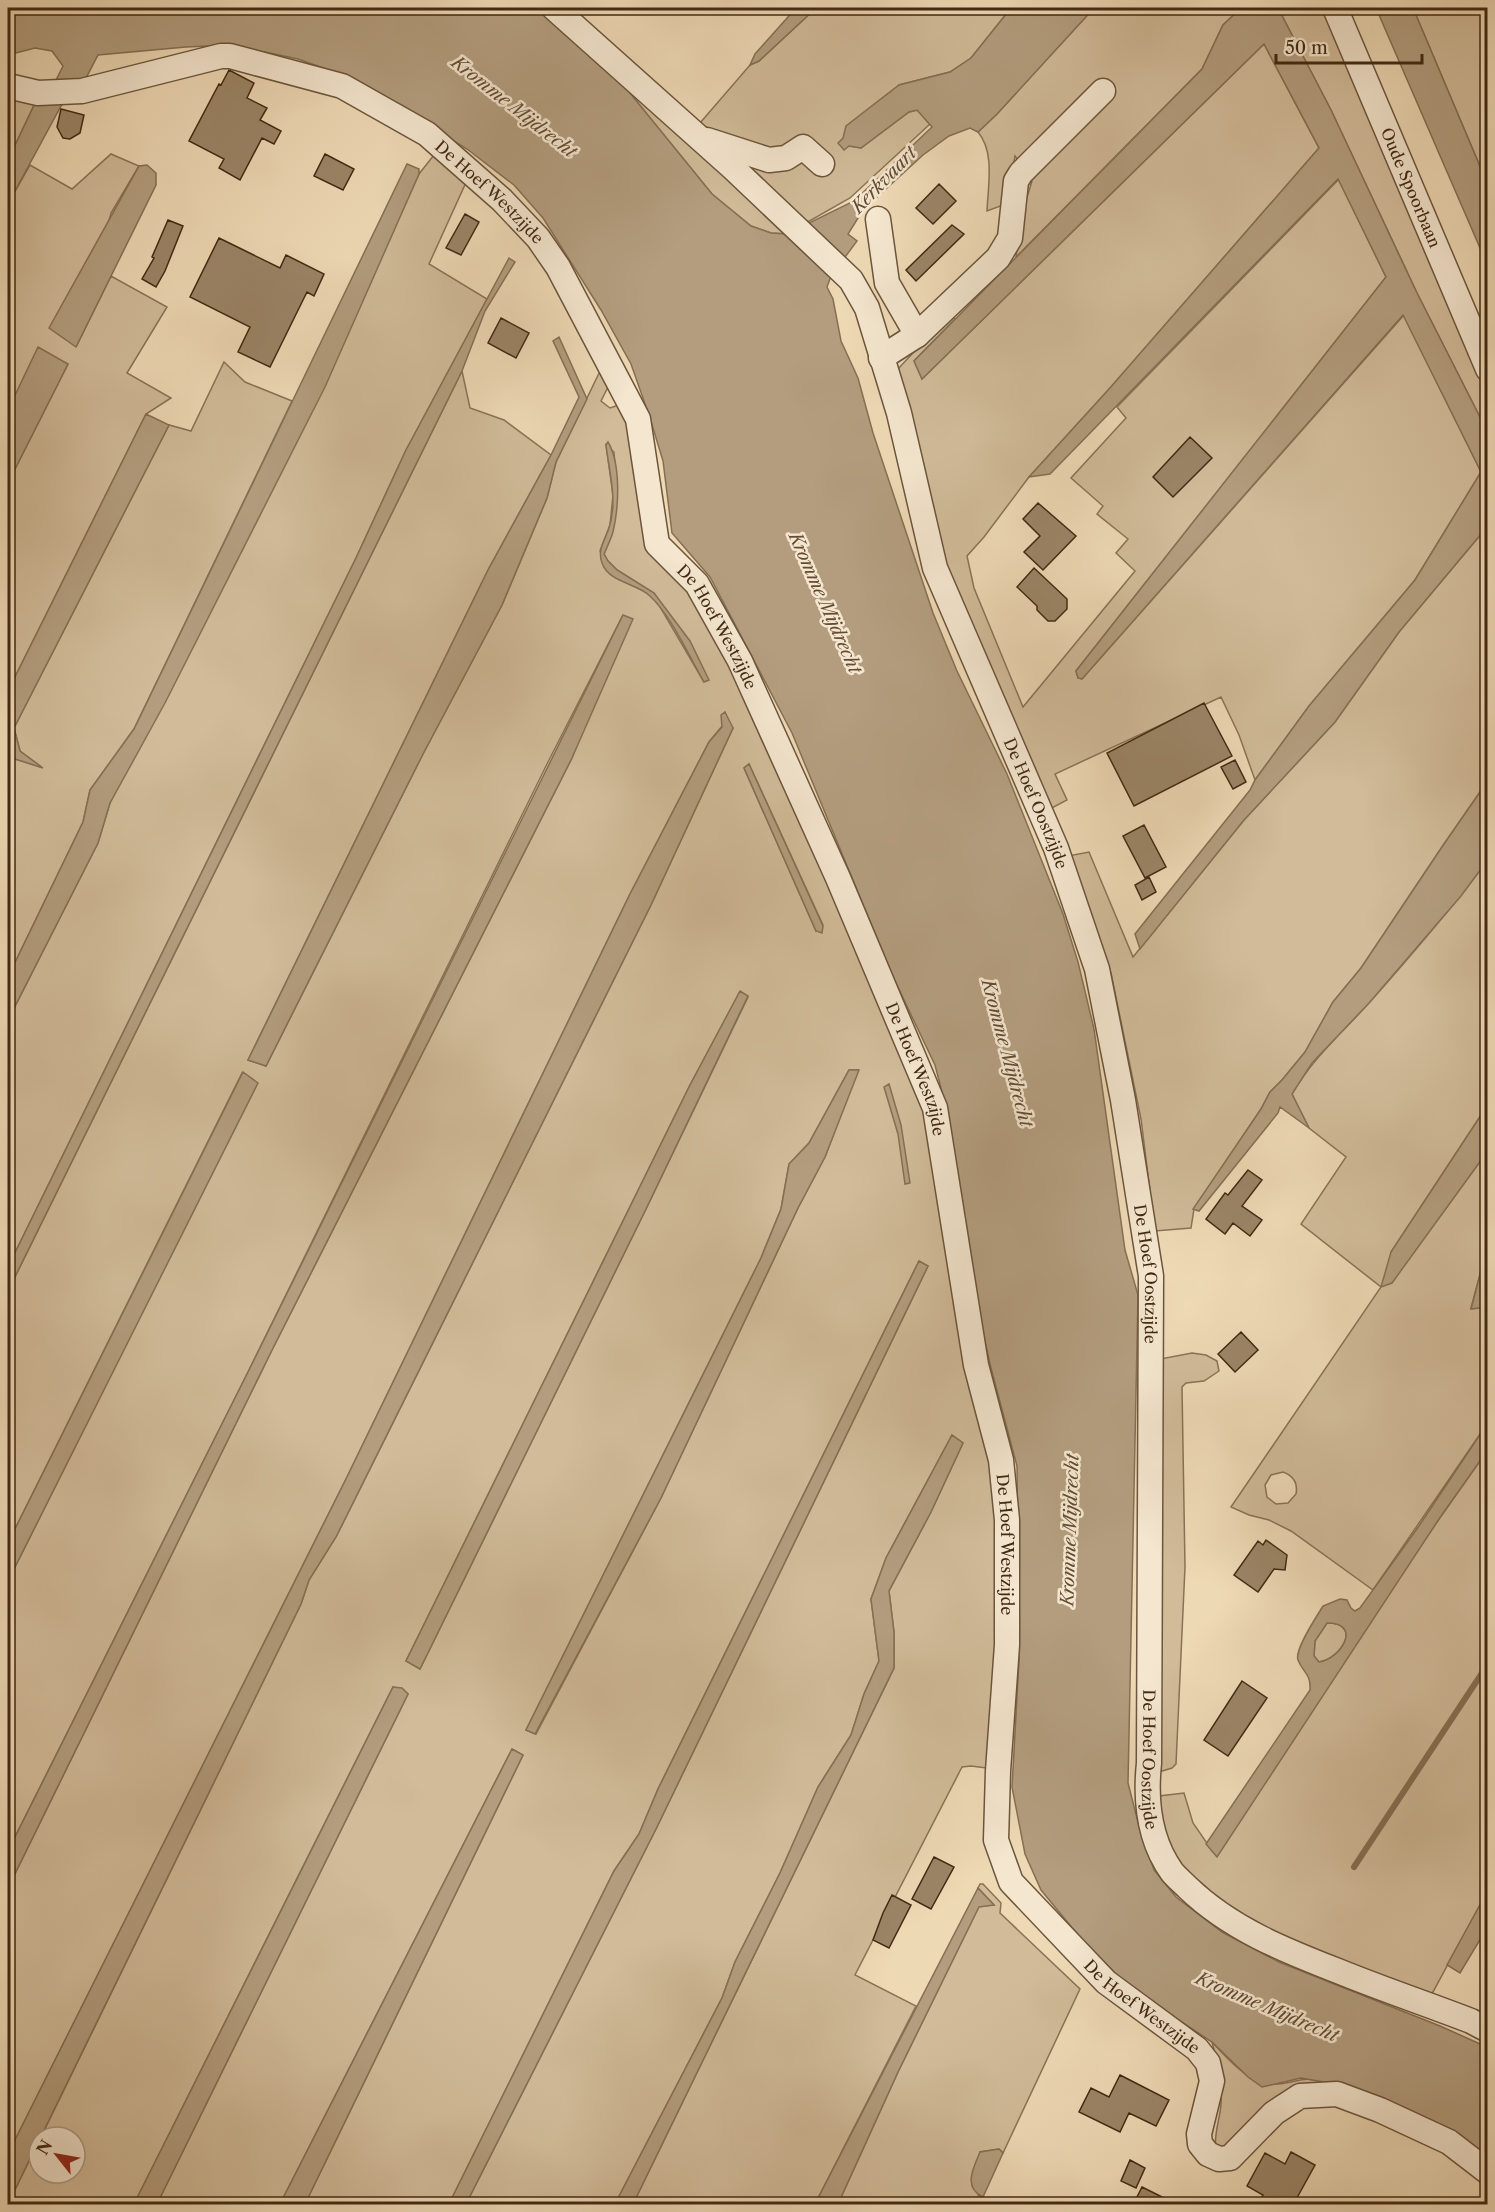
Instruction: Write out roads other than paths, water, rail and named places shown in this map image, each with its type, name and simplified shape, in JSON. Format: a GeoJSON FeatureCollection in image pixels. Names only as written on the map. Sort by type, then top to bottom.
{"type":"FeatureCollection","features":[{"type":"Feature","properties":{"kind":"street"},"geometry":{"type":"LineString","coordinates":[[554,8],[699,137],[850,280],[867,308],[881,358],[917,335],[998,258],[1010,238],[1017,181],[1021,173],[1103,91]]}},
{"type":"Feature","properties":{"kind":"street","name":"Oude Spoorbaan"},"geometry":{"type":"LineString","coordinates":[[1335,8],[1488,369]]}},
{"type":"Feature","properties":{"kind":"street","name":"De Hoef Westzijde"},"geometry":{"type":"LineString","coordinates":[[8,86],[38,93],[82,91],[221,56],[230,56],[342,86],[427,134],[502,200],[538,238],[558,267],[638,419],[657,544],[697,585],[740,661],[838,878],[935,1108],[976,1365],[1001,1460],[1007,1520],[1007,1646],[998,1771],[996,1840],[1011,1882],[1106,1982],[1197,2049],[1208,2063],[1212,2081],[1199,2134],[1200,2144],[1208,2154],[1219,2159],[1230,2158],[1274,2113],[1300,2096],[1337,2094],[1380,2110],[1449,2142],[1488,2172]]}},
{"type":"Feature","properties":{"kind":"street"},"geometry":{"type":"LineString","coordinates":[[699,137],[769,160],[786,158],[802,147],[822,164]]}},
{"type":"Feature","properties":{"kind":"street"},"geometry":{"type":"LineString","coordinates":[[878,219],[887,283],[917,335]]}},
{"type":"Feature","properties":{"kind":"street","name":"De Hoef Oostzijde"},"geometry":{"type":"LineString","coordinates":[[881,358],[899,413],[935,568],[1056,848],[1097,969],[1119,1077],[1151,1276],[1149,1763],[1146,1792],[1151,1830],[1173,1873],[1200,1900],[1228,1920],[1274,1946],[1471,2021],[1488,2030]]}},
{"type":"Feature","properties":{"kind":"water"},"geometry":{"type":"Polygon","coordinates":[[[8,8],[534,8],[581,42],[626,83],[629,92],[712,194],[751,226],[771,233],[787,234],[854,201],[932,127],[917,110],[909,112],[861,148],[849,146],[844,150],[838,143],[843,138],[846,126],[899,85],[950,72],[971,58],[1011,8],[1094,8],[978,132],[970,128],[949,136],[923,155],[863,210],[848,234],[857,241],[831,276],[827,287],[833,299],[841,341],[858,378],[873,433],[933,613],[957,671],[1007,774],[1063,914],[1078,962],[1094,1029],[1125,1250],[1138,1295],[1128,1783],[1140,1830],[1154,1870],[1176,1897],[1222,1932],[1279,1962],[1487,2047],[1487,2158],[1372,2097],[1324,2082],[1301,2078],[1262,2087],[1248,2077],[1212,2042],[1130,1988],[1083,1941],[1041,1890],[1025,1854],[1012,1787],[1019,1661],[1017,1466],[979,1315],[949,1119],[935,1065],[894,979],[792,733],[710,577],[672,533],[663,461],[631,364],[601,310],[543,218],[514,185],[467,149],[354,79],[298,59],[231,45],[98,55],[85,80],[61,106],[8,204],[8,160],[37,99],[55,82],[63,66],[52,51],[35,48],[8,55],[8,8]]]}},
{"type":"Feature","properties":{"kind":"water"},"geometry":{"type":"Polygon","coordinates":[[[796,8],[816,8],[759,61],[750,65],[755,54],[796,8]]]}},
{"type":"Feature","properties":{"kind":"water"},"geometry":{"type":"Polygon","coordinates":[[[1241,8],[1278,8],[1331,110],[1417,293],[1487,431],[1487,527],[1399,632],[1335,722],[1244,820],[1140,949],[1135,934],[1250,790],[1309,706],[1415,580],[1481,472],[1403,315],[1082,679],[1078,678],[1076,671],[1386,277],[1338,179],[1050,474],[1029,477],[1110,388],[1319,148],[1264,44],[922,379],[914,361],[1202,69],[1223,25],[1241,8]]]}},
{"type":"Feature","properties":{"kind":"water"},"geometry":{"type":"Polygon","coordinates":[[[1376,8],[1413,8],[1487,183],[1487,264],[1376,8]]]}},
{"type":"Feature","properties":{"kind":"water"},"geometry":{"type":"Polygon","coordinates":[[[407,164],[419,169],[419,174],[325,387],[165,703],[110,803],[98,843],[8,1020],[8,977],[83,822],[90,790],[134,729],[407,164]]]}},
{"type":"Feature","properties":{"kind":"water"},"geometry":{"type":"Polygon","coordinates":[[[147,165],[156,173],[156,185],[76,347],[49,328],[139,166],[147,165]]]}},
{"type":"Feature","properties":{"kind":"water"},"geometry":{"type":"Polygon","coordinates":[[[509,258],[515,262],[485,311],[462,371],[8,1291],[8,1267],[356,558],[406,450],[509,258]]]}},
{"type":"Feature","properties":{"kind":"water"},"geometry":{"type":"Polygon","coordinates":[[[559,337],[587,399],[556,462],[547,498],[502,605],[423,754],[266,1066],[248,1060],[488,570],[551,455],[579,397],[553,341],[559,337]]]}},
{"type":"Feature","properties":{"kind":"water"},"geometry":{"type":"Polygon","coordinates":[[[38,347],[68,364],[8,483],[8,410],[38,347]]]}},
{"type":"Feature","properties":{"kind":"water"},"geometry":{"type":"Polygon","coordinates":[[[146,414],[169,425],[14,728],[20,751],[43,768],[12,758],[8,760],[8,691],[146,414]]]}},
{"type":"Feature","properties":{"kind":"water"},"geometry":{"type":"Polygon","coordinates":[[[608,442],[617,474],[617,510],[613,532],[604,554],[617,570],[654,593],[690,641],[709,680],[704,682],[672,625],[650,596],[611,575],[602,563],[601,549],[612,518],[613,507],[606,445],[608,442]]]}},
{"type":"Feature","properties":{"kind":"water"},"geometry":{"type":"Polygon","coordinates":[[[623,615],[633,619],[572,758],[272,1350],[8,1888],[8,1851],[623,615]]]}},
{"type":"Feature","properties":{"kind":"water"},"geometry":{"type":"Polygon","coordinates":[[[725,712],[733,728],[651,905],[336,1537],[309,1580],[301,1604],[47,2125],[27,2125],[27,2165],[8,2204],[8,2154],[346,1479],[630,894],[709,742],[722,727],[721,715],[725,712]]]}},
{"type":"Feature","properties":{"kind":"water"},"geometry":{"type":"Polygon","coordinates":[[[749,764],[823,926],[822,933],[816,931],[744,768],[749,764]]]}},
{"type":"Feature","properties":{"kind":"water"},"geometry":{"type":"Polygon","coordinates":[[[1487,782],[1487,861],[1461,896],[1369,1003],[1312,1063],[1292,1094],[1309,1128],[1280,1107],[1278,1113],[1199,1211],[1193,1209],[1261,1109],[1270,1092],[1305,1052],[1333,1002],[1361,968],[1487,782]]]}},
{"type":"Feature","properties":{"kind":"water"},"geometry":{"type":"Polygon","coordinates":[[[740,991],[748,996],[420,1669],[406,1661],[690,1085],[740,991]]]}},
{"type":"Feature","properties":{"kind":"water"},"geometry":{"type":"Polygon","coordinates":[[[849,1070],[859,1070],[825,1157],[798,1208],[661,1498],[535,1734],[526,1730],[761,1258],[781,1209],[789,1164],[809,1143],[849,1070]]]}},
{"type":"Feature","properties":{"kind":"water"},"geometry":{"type":"Polygon","coordinates":[[[243,1072],[258,1083],[8,1581],[8,1543],[243,1072]]]}},
{"type":"Feature","properties":{"kind":"water"},"geometry":{"type":"Polygon","coordinates":[[[889,1084],[901,1125],[910,1183],[905,1184],[898,1134],[884,1087],[889,1084]]]}},
{"type":"Feature","properties":{"kind":"water"},"geometry":{"type":"Polygon","coordinates":[[[1487,1106],[1487,1152],[1392,1283],[1381,1287],[1391,1252],[1487,1106]]]}},
{"type":"Feature","properties":{"kind":"water"},"geometry":{"type":"Polygon","coordinates":[[[1487,1248],[1487,1307],[1471,1309],[1487,1248]]]}},
{"type":"Feature","properties":{"kind":"water"},"geometry":{"type":"Polygon","coordinates":[[[919,1261],[928,1266],[656,1829],[466,2204],[449,2204],[614,1871],[639,1834],[658,1789],[919,1261]]]}},
{"type":"Feature","properties":{"kind":"water"},"geometry":{"type":"Polygon","coordinates":[[[1487,1424],[1487,1451],[1439,1519],[1217,1857],[1206,1844],[1310,1690],[1309,1680],[1298,1660],[1298,1655],[1316,1617],[1323,1606],[1340,1599],[1347,1600],[1355,1611],[1360,1608],[1419,1526],[1487,1424]],[[1327,1623],[1315,1641],[1314,1656],[1319,1662],[1335,1655],[1345,1641],[1344,1629],[1327,1623]]]}},
{"type":"Feature","properties":{"kind":"water"},"geometry":{"type":"Polygon","coordinates":[[[952,1435],[963,1443],[931,1512],[889,1591],[894,1632],[894,1668],[633,2204],[615,2204],[722,1998],[735,1962],[780,1873],[818,1787],[851,1735],[864,1694],[879,1661],[871,1599],[886,1558],[952,1435]]]}},
{"type":"Feature","properties":{"kind":"water"},"geometry":{"type":"Polygon","coordinates":[[[393,1687],[402,1688],[408,1694],[157,2204],[134,2204],[393,1687]]]}},
{"type":"Feature","properties":{"kind":"water"},"geometry":{"type":"Polygon","coordinates":[[[512,1749],[523,1755],[305,2204],[280,2204],[512,1749]]]}},
{"type":"Feature","properties":{"kind":"water"},"geometry":{"type":"Polygon","coordinates":[[[978,1888],[994,1905],[979,1907],[898,2072],[838,2204],[815,2204],[978,1888]]]}},
{"type":"Feature","properties":{"kind":"water"},"geometry":{"type":"Polygon","coordinates":[[[1487,1892],[1487,1928],[1460,1973],[1447,1965],[1487,1892]]]}},
{"type":"Feature","properties":{"kind":"water"},"geometry":{"type":"Polygon","coordinates":[[[999,2149],[1003,2153],[983,2197],[973,2188],[971,2176],[973,2170],[980,2152],[999,2149]]]}},
{"type":"Feature","properties":{"kind":"waterway"},"geometry":{"type":"LineString","coordinates":[[1354,1867],[1488,1664]]}},
{"type":"Feature","properties":{"kind":"water label","name":"Kromme Mijdrecht"},"geometry":{"type":"Point","coordinates":[514,107]}},
{"type":"Feature","properties":{"kind":"water label","name":"Kerkvaart"},"geometry":{"type":"Point","coordinates":[884,180]}},
{"type":"Feature","properties":{"kind":"water label","name":"Kromme Mijdrecht"},"geometry":{"type":"Point","coordinates":[825,603]}},
{"type":"Feature","properties":{"kind":"water label","name":"Kromme Mijdrecht"},"geometry":{"type":"Point","coordinates":[1007,1053]}},
{"type":"Feature","properties":{"kind":"water label","name":"Kromme Mijdrecht"},"geometry":{"type":"Point","coordinates":[1070,1530]}},
{"type":"Feature","properties":{"kind":"water label","name":"Kromme Mijdrecht"},"geometry":{"type":"Point","coordinates":[1267,2007]}}]}
